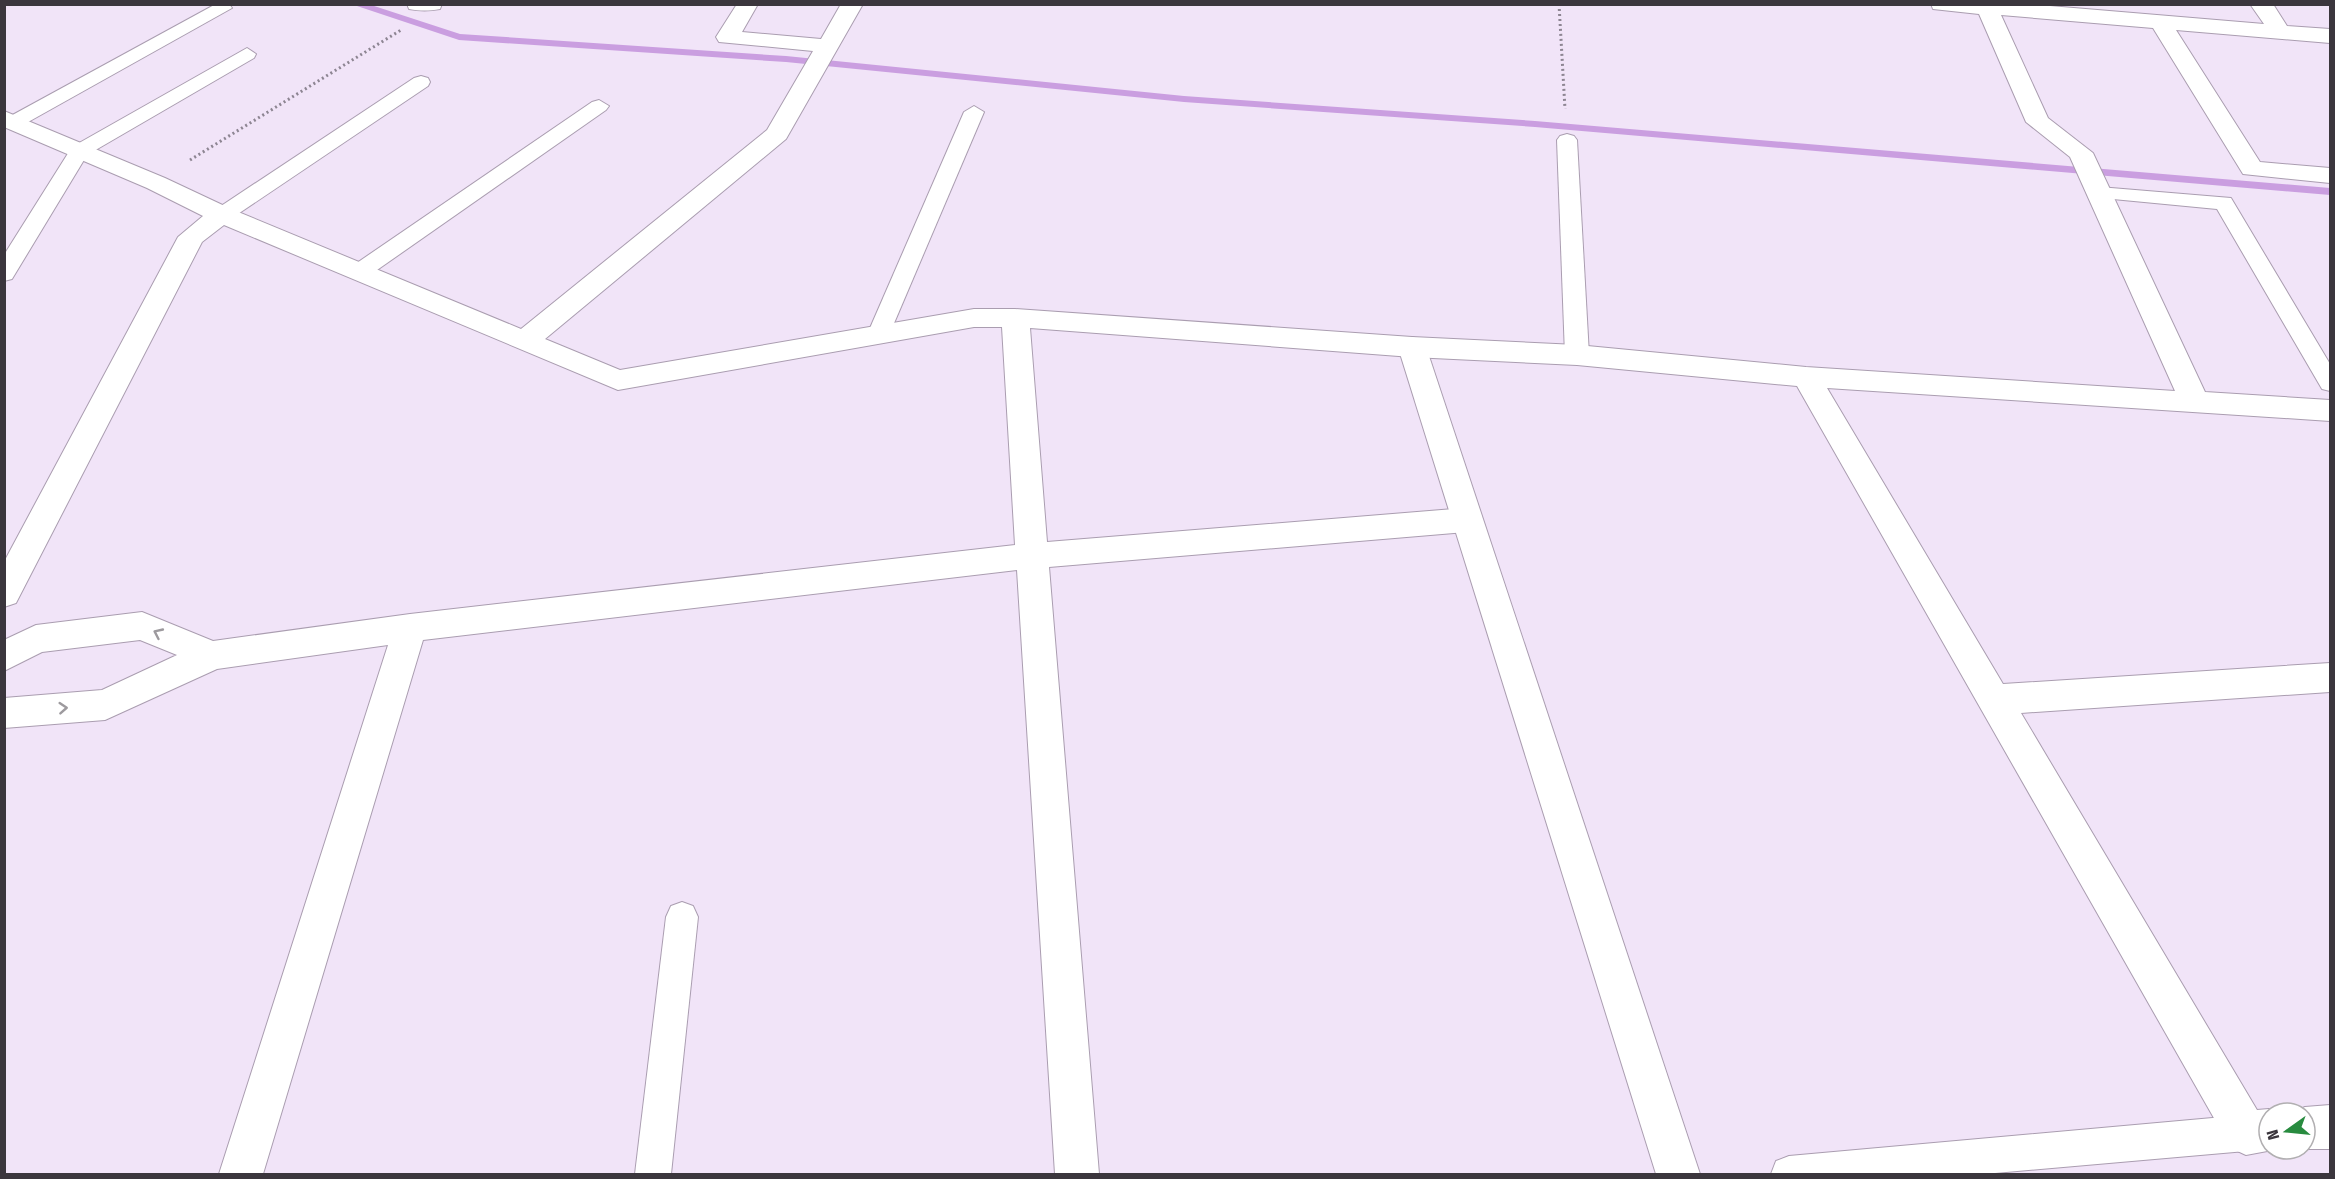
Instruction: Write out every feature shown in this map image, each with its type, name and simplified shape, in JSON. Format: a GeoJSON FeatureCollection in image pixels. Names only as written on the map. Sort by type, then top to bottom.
{"type":"FeatureCollection","features":[{"type":"Feature","properties":{"kind":"street"},"geometry":{"type":"LineString","coordinates":[[417,4],[432,4]]}},
{"type":"Feature","properties":{"kind":"street"},"geometry":{"type":"LineString","coordinates":[[748,4],[727,37],[828,46]]}},
{"type":"Feature","properties":{"kind":"street"},"geometry":{"type":"LineString","coordinates":[[524,341],[777,134],[852,4]]}},
{"type":"Feature","properties":{"kind":"street"},"geometry":{"type":"LineString","coordinates":[[1941,4],[2331,36]]}},
{"type":"Feature","properties":{"kind":"street"},"geometry":{"type":"LineString","coordinates":[[2260,4],[2271,15],[2279,32]]}},
{"type":"Feature","properties":{"kind":"street"},"geometry":{"type":"LineString","coordinates":[[1987,8],[2038,122],[2081,153],[2195,403]]}},
{"type":"Feature","properties":{"kind":"street"},"geometry":{"type":"LineString","coordinates":[[2160,22],[2252,169],[2331,175]]}},
{"type":"Feature","properties":{"kind":"street"},"geometry":{"type":"LineString","coordinates":[[9,120],[222,214],[618,381],[974,318],[1015,318],[1412,347],[1578,355],[1806,377],[2195,403],[2325,417]]}},
{"type":"Feature","properties":{"kind":"street"},"geometry":{"type":"LineString","coordinates":[[4,594],[191,237],[222,214]]}},
{"type":"Feature","properties":{"kind":"street"},"geometry":{"type":"LineString","coordinates":[[1015,318],[1077,1174]]}},
{"type":"Feature","properties":{"kind":"street"},"geometry":{"type":"LineString","coordinates":[[1412,347],[1678,1174]]}},
{"type":"Feature","properties":{"kind":"street"},"geometry":{"type":"LineString","coordinates":[[1806,377],[1994,700],[2257,1130]]}},
{"type":"Feature","properties":{"kind":"street"},"geometry":{"type":"LineString","coordinates":[[4,713],[105,705],[212,656],[410,628],[1032,556],[1466,520]]}},
{"type":"Feature","properties":{"kind":"street"},"geometry":{"type":"LineString","coordinates":[[4,657],[36,639],[142,626],[212,656]]}},
{"type":"Feature","properties":{"kind":"street"},"geometry":{"type":"LineString","coordinates":[[241,1174],[410,628]]}},
{"type":"Feature","properties":{"kind":"street"},"geometry":{"type":"LineString","coordinates":[[1994,700],[2331,677]]}},
{"type":"Feature","properties":{"kind":"lane"},"geometry":{"type":"LineString","coordinates":[[9,120],[223,8]]}},
{"type":"Feature","properties":{"kind":"lane"},"geometry":{"type":"LineString","coordinates":[[4,274],[79,151],[247,54]]}},
{"type":"Feature","properties":{"kind":"lane"},"geometry":{"type":"LineString","coordinates":[[222,214],[421,82]]}},
{"type":"Feature","properties":{"kind":"lane"},"geometry":{"type":"LineString","coordinates":[[360,272],[599,105]]}},
{"type":"Feature","properties":{"kind":"lane"},"geometry":{"type":"LineString","coordinates":[[878,335],[974,112]]}},
{"type":"Feature","properties":{"kind":"lane"},"geometry":{"type":"LineString","coordinates":[[1567,140],[1578,355]]}},
{"type":"Feature","properties":{"kind":"lane"},"geometry":{"type":"LineString","coordinates":[[2099,193],[2224,203],[2331,383]]}},
{"type":"Feature","properties":{"kind":"lane"},"geometry":{"type":"LineString","coordinates":[[653,1174],[682,917]]}},
{"type":"Feature","properties":{"kind":"lane"},"geometry":{"type":"LineString","coordinates":[[1789,1174],[2257,1132]]}},
{"type":"Feature","properties":{"kind":"path"},"geometry":{"type":"LineString","coordinates":[[1559,4],[1565,111]]}},
{"type":"Feature","properties":{"kind":"path"},"geometry":{"type":"LineString","coordinates":[[156,183],[402,30]]}},
{"type":"Feature","properties":{"kind":"waterway"},"geometry":{"type":"LineString","coordinates":[[356,4],[459,37],[786,59],[1184,99],[1535,124],[2330,192]]}}]}
